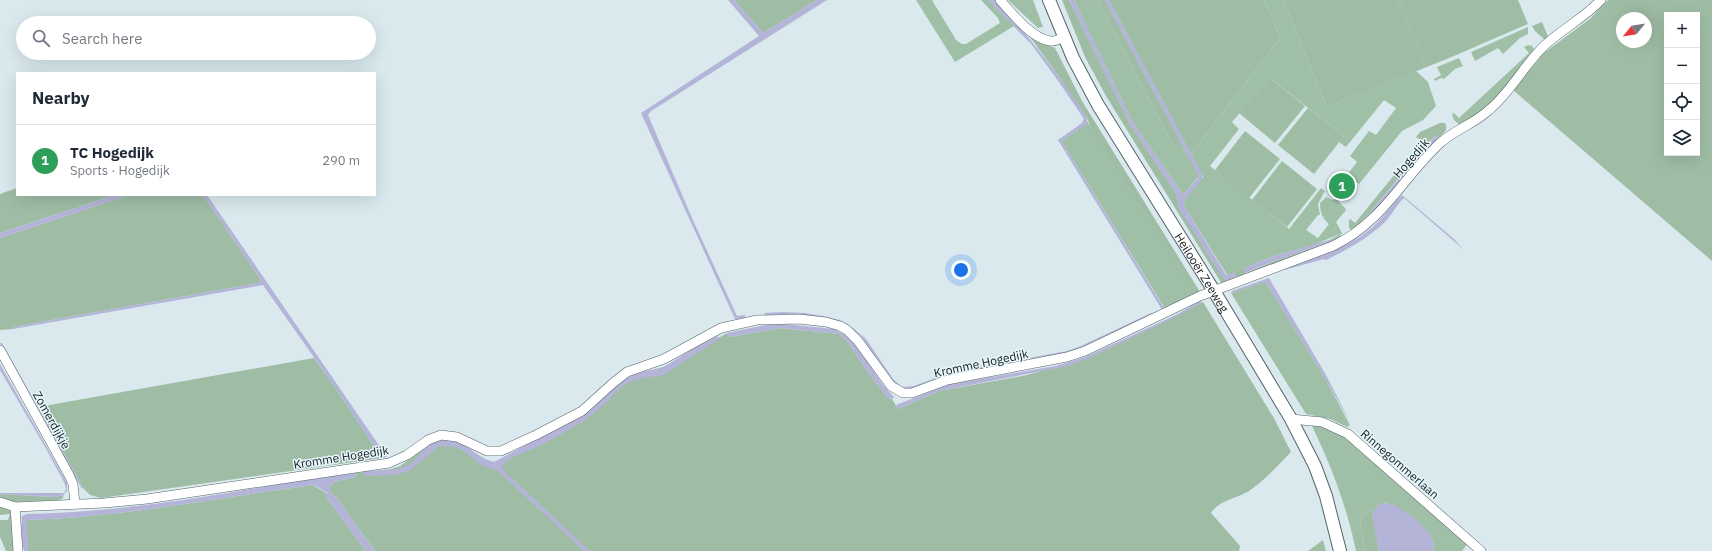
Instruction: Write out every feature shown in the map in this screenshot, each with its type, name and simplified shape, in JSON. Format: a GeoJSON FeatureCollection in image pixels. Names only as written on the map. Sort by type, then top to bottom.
{"type":"FeatureCollection","features":[{"type":"Feature","properties":{"kind":"street"},"geometry":{"type":"LineString","coordinates":[[1000,0],[1026,27],[1043,39],[1051,42],[1064,37]]}},
{"type":"Feature","properties":{"kind":"street","name":"Heilooër Zeeweg"},"geometry":{"type":"LineString","coordinates":[[1049,0],[1073,58],[1098,105],[1214,291],[1291,419],[1315,466],[1326,496],[1340,551]]}},
{"type":"Feature","properties":{"kind":"street","name":"Hogedijk"},"geometry":{"type":"LineString","coordinates":[[1214,291],[1333,246],[1360,230],[1383,209],[1426,157],[1438,145],[1455,132],[1488,112],[1504,96],[1545,45],[1580,19],[1600,0]]}},
{"type":"Feature","properties":{"kind":"street","name":"Kromme Hogedijk"},"geometry":{"type":"LineString","coordinates":[[15,507],[104,503],[147,499],[389,463],[407,455],[428,440],[441,435],[457,437],[487,451],[501,451],[536,436],[582,411],[627,372],[664,359],[721,328],[757,320],[799,319],[826,322],[840,326],[847,330],[858,341],[891,386],[899,392],[907,393],[947,380],[1075,355],[1214,291]]}},
{"type":"Feature","properties":{"kind":"street","name":"Zomerdijkje"},"geometry":{"type":"LineString","coordinates":[[0,350],[69,475],[73,484],[75,504]]}},
{"type":"Feature","properties":{"kind":"street","name":"Rinnegommerlaan"},"geometry":{"type":"LineString","coordinates":[[1291,419],[1322,422],[1348,434],[1481,551]]}},
{"type":"Feature","properties":{"kind":"street"},"geometry":{"type":"LineString","coordinates":[[0,502],[15,507],[18,551]]}},
{"type":"Feature","properties":{"kind":"green space"},"geometry":{"type":"Polygon","coordinates":[[[734,0],[817,0],[763,33],[734,0]]]}},
{"type":"Feature","properties":{"kind":"green space"},"geometry":{"type":"Polygon","coordinates":[[[916,0],[932,0],[956,40],[962,44],[966,44],[1000,23],[998,18],[981,0],[988,0],[1014,26],[955,62],[916,0]]]}},
{"type":"Feature","properties":{"kind":"green space"},"geometry":{"type":"Polygon","coordinates":[[[995,0],[998,0],[1040,42],[1055,48],[1082,101],[1200,292],[1163,311],[1161,308],[1163,309],[1164,307],[1087,118],[1033,41],[995,0]]]}},
{"type":"Feature","properties":{"kind":"green space"},"geometry":{"type":"Polygon","coordinates":[[[1008,0],[1033,0],[1043,27],[1038,28],[1008,0]]]}},
{"type":"Feature","properties":{"kind":"green space"},"geometry":{"type":"Polygon","coordinates":[[[1062,0],[1069,0],[1130,124],[1177,195],[1178,203],[1204,248],[1225,280],[1236,277],[1234,272],[1244,268],[1246,273],[1331,241],[1331,239],[1342,233],[1338,240],[1222,284],[1106,96],[1085,57],[1062,0]]]}},
{"type":"Feature","properties":{"kind":"green space"},"geometry":{"type":"Polygon","coordinates":[[[1074,0],[1098,0],[1168,136],[1175,145],[1186,152],[1199,176],[1183,195],[1131,119],[1074,0]]]}},
{"type":"Feature","properties":{"kind":"green space"},"geometry":{"type":"Polygon","coordinates":[[[1098,0],[1105,0],[1186,152],[1175,145],[1168,136],[1098,0]]]}},
{"type":"Feature","properties":{"kind":"green space"},"geometry":{"type":"Polygon","coordinates":[[[1109,0],[1264,0],[1280,38],[1191,154],[1109,0]]]}},
{"type":"Feature","properties":{"kind":"green space"},"geometry":{"type":"Polygon","coordinates":[[[1264,0],[1283,0],[1327,107],[1416,71],[1428,82],[1436,106],[1423,120],[1402,131],[1359,184],[1347,175],[1357,162],[1350,156],[1369,131],[1376,135],[1396,108],[1384,100],[1346,147],[1339,142],[1344,136],[1270,78],[1232,122],[1239,129],[1210,166],[1289,229],[1321,188],[1325,191],[1318,204],[1320,215],[1318,215],[1306,230],[1318,238],[1329,224],[1323,217],[1320,209],[1320,203],[1326,197],[1332,200],[1336,199],[1346,210],[1336,222],[1342,233],[1316,244],[1274,256],[1227,275],[1183,202],[1203,177],[1191,154],[1280,38],[1264,0]]]}},
{"type":"Feature","properties":{"kind":"green space"},"geometry":{"type":"Polygon","coordinates":[[[1283,0],[1518,0],[1528,24],[1454,56],[1327,107],[1283,0]]]}},
{"type":"Feature","properties":{"kind":"green space"},"geometry":{"type":"Polygon","coordinates":[[[1395,0],[1401,0],[1428,65],[1423,67],[1395,0]]]}},
{"type":"Feature","properties":{"kind":"green space"},"geometry":{"type":"Polygon","coordinates":[[[1608,0],[1712,0],[1712,261],[1513,90],[1544,53],[1591,18],[1608,0]]]}},
{"type":"Feature","properties":{"kind":"green space"},"geometry":{"type":"Polygon","coordinates":[[[1542,22],[1549,39],[1546,41],[1535,31],[1532,26],[1542,22]]]}},
{"type":"Feature","properties":{"kind":"green space"},"geometry":{"type":"Polygon","coordinates":[[[1528,27],[1528,34],[1520,38],[1503,54],[1498,48],[1475,61],[1471,52],[1528,27]]]}},
{"type":"Feature","properties":{"kind":"green space"},"geometry":{"type":"Polygon","coordinates":[[[1528,45],[1532,46],[1535,50],[1501,93],[1480,113],[1460,125],[1454,120],[1452,114],[1454,113],[1459,118],[1529,53],[1524,47],[1528,45]]]}},
{"type":"Feature","properties":{"kind":"green space"},"geometry":{"type":"Polygon","coordinates":[[[1459,58],[1463,66],[1455,69],[1444,79],[1441,78],[1435,81],[1434,79],[1441,75],[1437,67],[1459,58]]]}},
{"type":"Feature","properties":{"kind":"green space"},"geometry":{"type":"Polygon","coordinates":[[[1270,78],[1305,106],[1275,143],[1239,113],[1270,78]]]}},
{"type":"Feature","properties":{"kind":"green space"},"geometry":{"type":"Polygon","coordinates":[[[1308,108],[1344,136],[1314,174],[1278,145],[1308,108]]]}},
{"type":"Feature","properties":{"kind":"green space"},"geometry":{"type":"Polygon","coordinates":[[[1087,121],[1195,290],[1193,294],[1164,307],[1062,142],[1087,121]]]}},
{"type":"Feature","properties":{"kind":"green space"},"geometry":{"type":"Polygon","coordinates":[[[1440,123],[1445,123],[1446,130],[1438,138],[1438,135],[1436,135],[1427,144],[1361,223],[1353,231],[1349,228],[1349,220],[1350,219],[1355,223],[1422,141],[1416,137],[1420,132],[1440,123]]]}},
{"type":"Feature","properties":{"kind":"green space"},"geometry":{"type":"Polygon","coordinates":[[[1245,131],[1280,159],[1249,198],[1215,170],[1245,131]]]}},
{"type":"Feature","properties":{"kind":"green space"},"geometry":{"type":"Polygon","coordinates":[[[1282,161],[1317,189],[1287,227],[1252,200],[1282,161]]]}},
{"type":"Feature","properties":{"kind":"green space"},"geometry":{"type":"Polygon","coordinates":[[[16,188],[16,196],[112,196],[0,233],[0,194],[16,188]]]}},
{"type":"Feature","properties":{"kind":"green space"},"geometry":{"type":"Polygon","coordinates":[[[126,196],[204,196],[261,280],[259,283],[13,327],[13,329],[0,330],[0,238],[126,196]]]}},
{"type":"Feature","properties":{"kind":"green space"},"geometry":{"type":"Polygon","coordinates":[[[1266,282],[1326,380],[1350,425],[1347,427],[1330,419],[1306,414],[1231,293],[1266,282]]]}},
{"type":"Feature","properties":{"kind":"green space"},"geometry":{"type":"Polygon","coordinates":[[[1203,302],[1275,420],[1291,452],[1248,492],[1225,501],[1211,513],[1240,546],[1239,551],[375,551],[336,497],[330,492],[330,486],[334,482],[355,477],[356,473],[391,469],[400,466],[423,449],[447,441],[479,458],[496,463],[595,409],[625,380],[633,375],[655,370],[676,362],[727,333],[729,337],[780,328],[839,334],[848,342],[865,368],[888,398],[892,399],[898,409],[939,391],[1027,375],[1072,362],[1100,352],[1203,302]]]}},
{"type":"Feature","properties":{"kind":"green space"},"geometry":{"type":"Polygon","coordinates":[[[314,358],[382,458],[101,498],[90,495],[83,488],[38,407],[314,358]]]}},
{"type":"Feature","properties":{"kind":"green space"},"geometry":{"type":"Polygon","coordinates":[[[1311,424],[1319,424],[1352,441],[1467,544],[1462,551],[1434,551],[1433,541],[1394,505],[1382,503],[1373,513],[1370,511],[1361,517],[1360,520],[1365,551],[1356,551],[1338,486],[1311,424]]]}},
{"type":"Feature","properties":{"kind":"green space"},"geometry":{"type":"Polygon","coordinates":[[[313,485],[328,494],[327,498],[366,551],[28,551],[26,520],[134,511],[313,485]]]}},
{"type":"Feature","properties":{"kind":"green space"},"geometry":{"type":"Polygon","coordinates":[[[0,494],[55,497],[64,495],[62,499],[56,501],[15,502],[0,499],[0,494]]]}},
{"type":"Feature","properties":{"kind":"green space"},"geometry":{"type":"Polygon","coordinates":[[[0,504],[12,514],[15,551],[6,551],[0,537],[0,520],[8,520],[10,514],[0,515],[0,504]]]}},
{"type":"Feature","properties":{"kind":"green space"},"geometry":{"type":"Polygon","coordinates":[[[1370,511],[1373,513],[1379,551],[1365,551],[1360,520],[1361,517],[1370,511]]]}},
{"type":"Feature","properties":{"kind":"green space"},"geometry":{"type":"Polygon","coordinates":[[[1323,540],[1326,551],[1308,551],[1323,540]]]}},
{"type":"Feature","properties":{"kind":"water"},"geometry":{"type":"Polygon","coordinates":[[[728,0],[734,0],[763,33],[817,0],[827,0],[651,111],[648,115],[692,218],[737,316],[745,315],[745,318],[735,319],[641,113],[759,36],[728,0]]]}},
{"type":"Feature","properties":{"kind":"water"},"geometry":{"type":"Polygon","coordinates":[[[988,0],[995,0],[1020,28],[1055,72],[1087,118],[1087,124],[1062,142],[1164,308],[1161,308],[1058,140],[1082,123],[1084,119],[1032,45],[988,0]]]}},
{"type":"Feature","properties":{"kind":"water"},"geometry":{"type":"Polygon","coordinates":[[[1069,0],[1074,0],[1131,119],[1183,195],[1198,178],[1198,175],[1105,0],[1109,0],[1202,174],[1202,179],[1183,202],[1183,204],[1226,275],[1234,272],[1236,277],[1227,281],[1223,278],[1178,207],[1177,195],[1130,124],[1069,0]]]}},
{"type":"Feature","properties":{"kind":"water"},"geometry":{"type":"Polygon","coordinates":[[[1436,135],[1438,135],[1438,138],[1383,203],[1361,223],[1436,135]]]}},
{"type":"Feature","properties":{"kind":"water"},"geometry":{"type":"Polygon","coordinates":[[[1402,195],[1454,239],[1463,249],[1404,198],[1384,223],[1371,234],[1342,252],[1326,260],[1324,259],[1284,270],[1285,268],[1346,245],[1368,231],[1402,195]]]}},
{"type":"Feature","properties":{"kind":"water"},"geometry":{"type":"Polygon","coordinates":[[[112,196],[126,196],[0,238],[0,233],[112,196]]]}},
{"type":"Feature","properties":{"kind":"water"},"geometry":{"type":"Polygon","coordinates":[[[204,196],[208,196],[387,457],[382,458],[337,390],[263,285],[13,329],[13,327],[259,283],[261,280],[204,196]]]}},
{"type":"Feature","properties":{"kind":"water"},"geometry":{"type":"Polygon","coordinates":[[[1332,239],[1331,241],[1245,273],[1244,268],[1274,256],[1332,239]]]}},
{"type":"Feature","properties":{"kind":"water"},"geometry":{"type":"Polygon","coordinates":[[[1269,278],[1326,375],[1350,422],[1266,282],[1231,293],[1232,291],[1269,278]]]}},
{"type":"Feature","properties":{"kind":"water"},"geometry":{"type":"Polygon","coordinates":[[[1201,300],[1201,303],[1174,318],[1089,358],[1068,366],[939,391],[898,409],[896,405],[950,384],[1056,366],[1085,357],[1178,314],[1201,300]]]}},
{"type":"Feature","properties":{"kind":"water"},"geometry":{"type":"Polygon","coordinates":[[[764,313],[805,313],[828,317],[840,320],[848,324],[866,339],[893,379],[902,387],[914,386],[935,378],[966,370],[1067,351],[1081,346],[1151,313],[1152,314],[1085,346],[1064,354],[1028,359],[1002,366],[954,374],[906,389],[895,384],[861,336],[841,321],[795,314],[765,315],[764,313]]]}},
{"type":"Feature","properties":{"kind":"water"},"geometry":{"type":"Polygon","coordinates":[[[775,323],[834,329],[849,337],[883,385],[894,397],[892,399],[888,398],[865,368],[848,342],[839,334],[780,328],[729,337],[727,333],[775,323]]]}},
{"type":"Feature","properties":{"kind":"water"},"geometry":{"type":"Polygon","coordinates":[[[718,336],[719,339],[664,375],[643,378],[630,382],[620,388],[608,401],[587,419],[544,444],[511,458],[503,464],[502,469],[590,551],[584,551],[498,471],[481,465],[464,451],[455,447],[439,446],[409,471],[395,475],[364,476],[364,471],[393,470],[409,465],[428,445],[438,440],[445,439],[459,442],[482,457],[494,462],[579,417],[595,406],[622,380],[642,372],[664,367],[699,345],[718,336]]]}},
{"type":"Feature","properties":{"kind":"water"},"geometry":{"type":"Polygon","coordinates":[[[0,343],[2,343],[83,488],[82,489],[0,343]]]}},
{"type":"Feature","properties":{"kind":"water"},"geometry":{"type":"Polygon","coordinates":[[[0,364],[67,483],[67,491],[63,495],[55,497],[0,494],[64,493],[66,489],[64,482],[45,447],[0,370],[0,364]]]}},
{"type":"Feature","properties":{"kind":"water"},"geometry":{"type":"Polygon","coordinates":[[[356,473],[355,477],[334,482],[330,486],[330,492],[336,497],[375,551],[366,551],[327,498],[326,494],[328,493],[313,485],[134,511],[27,520],[28,551],[24,551],[23,547],[22,516],[27,514],[86,511],[145,505],[356,473]]]}},
{"type":"Feature","properties":{"kind":"water"},"geometry":{"type":"Polygon","coordinates":[[[1382,503],[1394,505],[1416,519],[1430,534],[1433,541],[1434,551],[1379,551],[1372,515],[1377,506],[1382,503]]]}},
{"type":"Feature","properties":{"kind":"place","name":"TC Hogedijk"},"geometry":{"type":"Point","coordinates":[1342,186]}}]}
